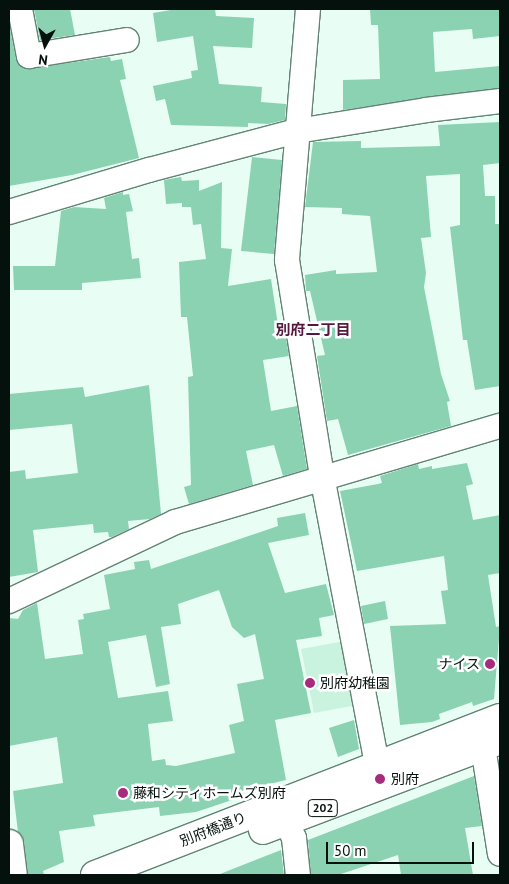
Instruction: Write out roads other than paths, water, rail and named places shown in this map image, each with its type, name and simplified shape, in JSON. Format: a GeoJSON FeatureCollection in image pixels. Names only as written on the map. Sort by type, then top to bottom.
{"type":"FeatureCollection","features":[{"type":"Feature","properties":{"kind":"main road","name":"別府橋通り"},"geometry":{"type":"LineString","coordinates":[[95,875],[500,718]]}},
{"type":"Feature","properties":{"kind":"main road","name":"別府橋通り"},"geometry":{"type":"LineString","coordinates":[[145,875],[492,744]]}},
{"type":"Feature","properties":{"kind":"main road"},"geometry":{"type":"LineString","coordinates":[[9,844],[14,875]]}},
{"type":"Feature","properties":{"kind":"street"},"geometry":{"type":"LineString","coordinates":[[20,9],[29,56],[127,40]]}},
{"type":"Feature","properties":{"kind":"street"},"geometry":{"type":"LineString","coordinates":[[308,9],[287,260],[322,476],[377,765]]}},
{"type":"Feature","properties":{"kind":"street"},"geometry":{"type":"LineString","coordinates":[[9,212],[149,170],[297,131],[426,110],[500,101]]}},
{"type":"Feature","properties":{"kind":"street"},"geometry":{"type":"LineString","coordinates":[[9,601],[175,522],[322,476],[500,426]]}},
{"type":"Feature","properties":{"kind":"street"},"geometry":{"type":"LineString","coordinates":[[500,726],[492,744],[500,854]]}},
{"type":"Feature","properties":{"kind":"street"},"geometry":{"type":"LineString","coordinates":[[286,821],[294,838],[298,875]]}},
{"type":"Feature","properties":{"kind":"place","name":"ナイス"},"geometry":{"type":"Point","coordinates":[490,664]}},
{"type":"Feature","properties":{"kind":"place","name":"別府幼稚園"},"geometry":{"type":"Point","coordinates":[310,683]}},
{"type":"Feature","properties":{"kind":"place","name":"別府"},"geometry":{"type":"Point","coordinates":[380,779]}},
{"type":"Feature","properties":{"kind":"place","name":"藤和シティホームズ別府"},"geometry":{"type":"Point","coordinates":[123,793]}},
{"type":"Feature","properties":{"kind":"district","name":"別府二丁目"},"geometry":{"type":"Point","coordinates":[313,330]}}]}
